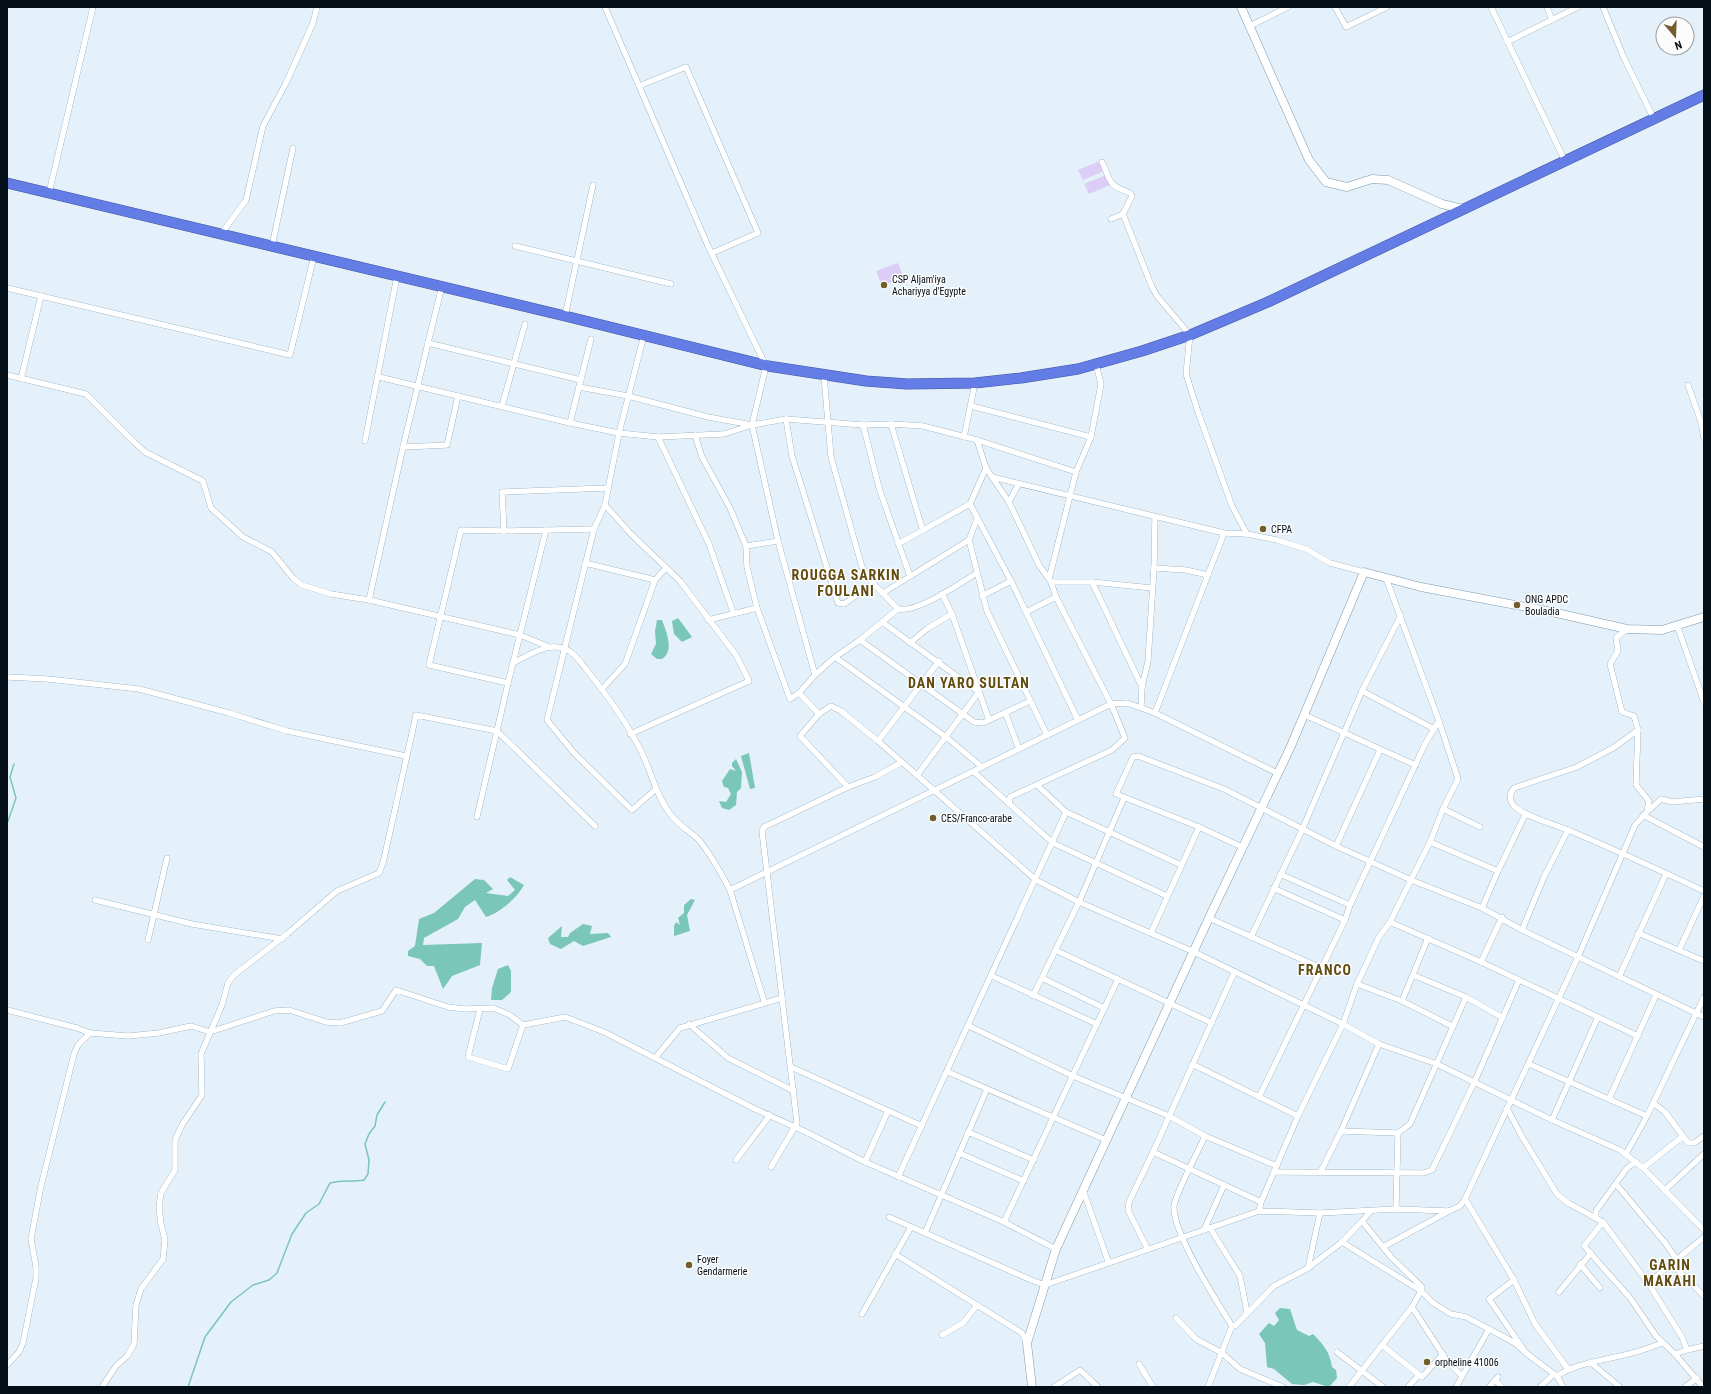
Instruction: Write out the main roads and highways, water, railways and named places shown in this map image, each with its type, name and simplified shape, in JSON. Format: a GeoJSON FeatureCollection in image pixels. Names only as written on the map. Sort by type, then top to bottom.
{"type":"FeatureCollection","features":[{"type":"Feature","properties":{"kind":"highway"},"geometry":{"type":"LineString","coordinates":[[7,183],[442,286],[766,366],[824,376],[907,384],[975,383],[1046,375],[1096,364],[1190,335],[1268,302],[1704,95]]}},
{"type":"Feature","properties":{"kind":"waterway"},"geometry":{"type":"LineString","coordinates":[[7,824],[16,798],[10,777],[14,764]]}},
{"type":"Feature","properties":{"kind":"waterway"},"geometry":{"type":"LineString","coordinates":[[188,1387],[205,1337],[231,1302],[253,1285],[269,1280],[277,1273],[292,1234],[306,1213],[319,1204],[330,1183],[364,1180],[368,1174],[369,1160],[365,1144],[369,1134],[375,1126],[377,1115],[385,1102]]}},
{"type":"Feature","properties":{"kind":"place","name":"CSP Aljam'iya Achariyya d'Egypte"},"geometry":{"type":"Point","coordinates":[884,285]}},
{"type":"Feature","properties":{"kind":"place","name":"CFPA"},"geometry":{"type":"Point","coordinates":[1263,529]}},
{"type":"Feature","properties":{"kind":"place","name":"ONG APDC Bouladia"},"geometry":{"type":"Point","coordinates":[1517,605]}},
{"type":"Feature","properties":{"kind":"place","name":"CES/Franco-arabe"},"geometry":{"type":"Point","coordinates":[933,818]}},
{"type":"Feature","properties":{"kind":"place","name":"Foyer Gendarmerie"},"geometry":{"type":"Point","coordinates":[689,1265]}},
{"type":"Feature","properties":{"kind":"place","name":"orpheline 41006"},"geometry":{"type":"Point","coordinates":[1427,1362]}},
{"type":"Feature","properties":{"kind":"district","name":"ROUGGA SARKIN FOULANI"},"geometry":{"type":"Point","coordinates":[846,584]}},
{"type":"Feature","properties":{"kind":"district","name":"DAN YARO SULTAN"},"geometry":{"type":"Point","coordinates":[969,683]}},
{"type":"Feature","properties":{"kind":"district","name":"FRANCO"},"geometry":{"type":"Point","coordinates":[1325,970]}},
{"type":"Feature","properties":{"kind":"district","name":"GARIN MAKAHI"},"geometry":{"type":"Point","coordinates":[1670,1274]}}]}
